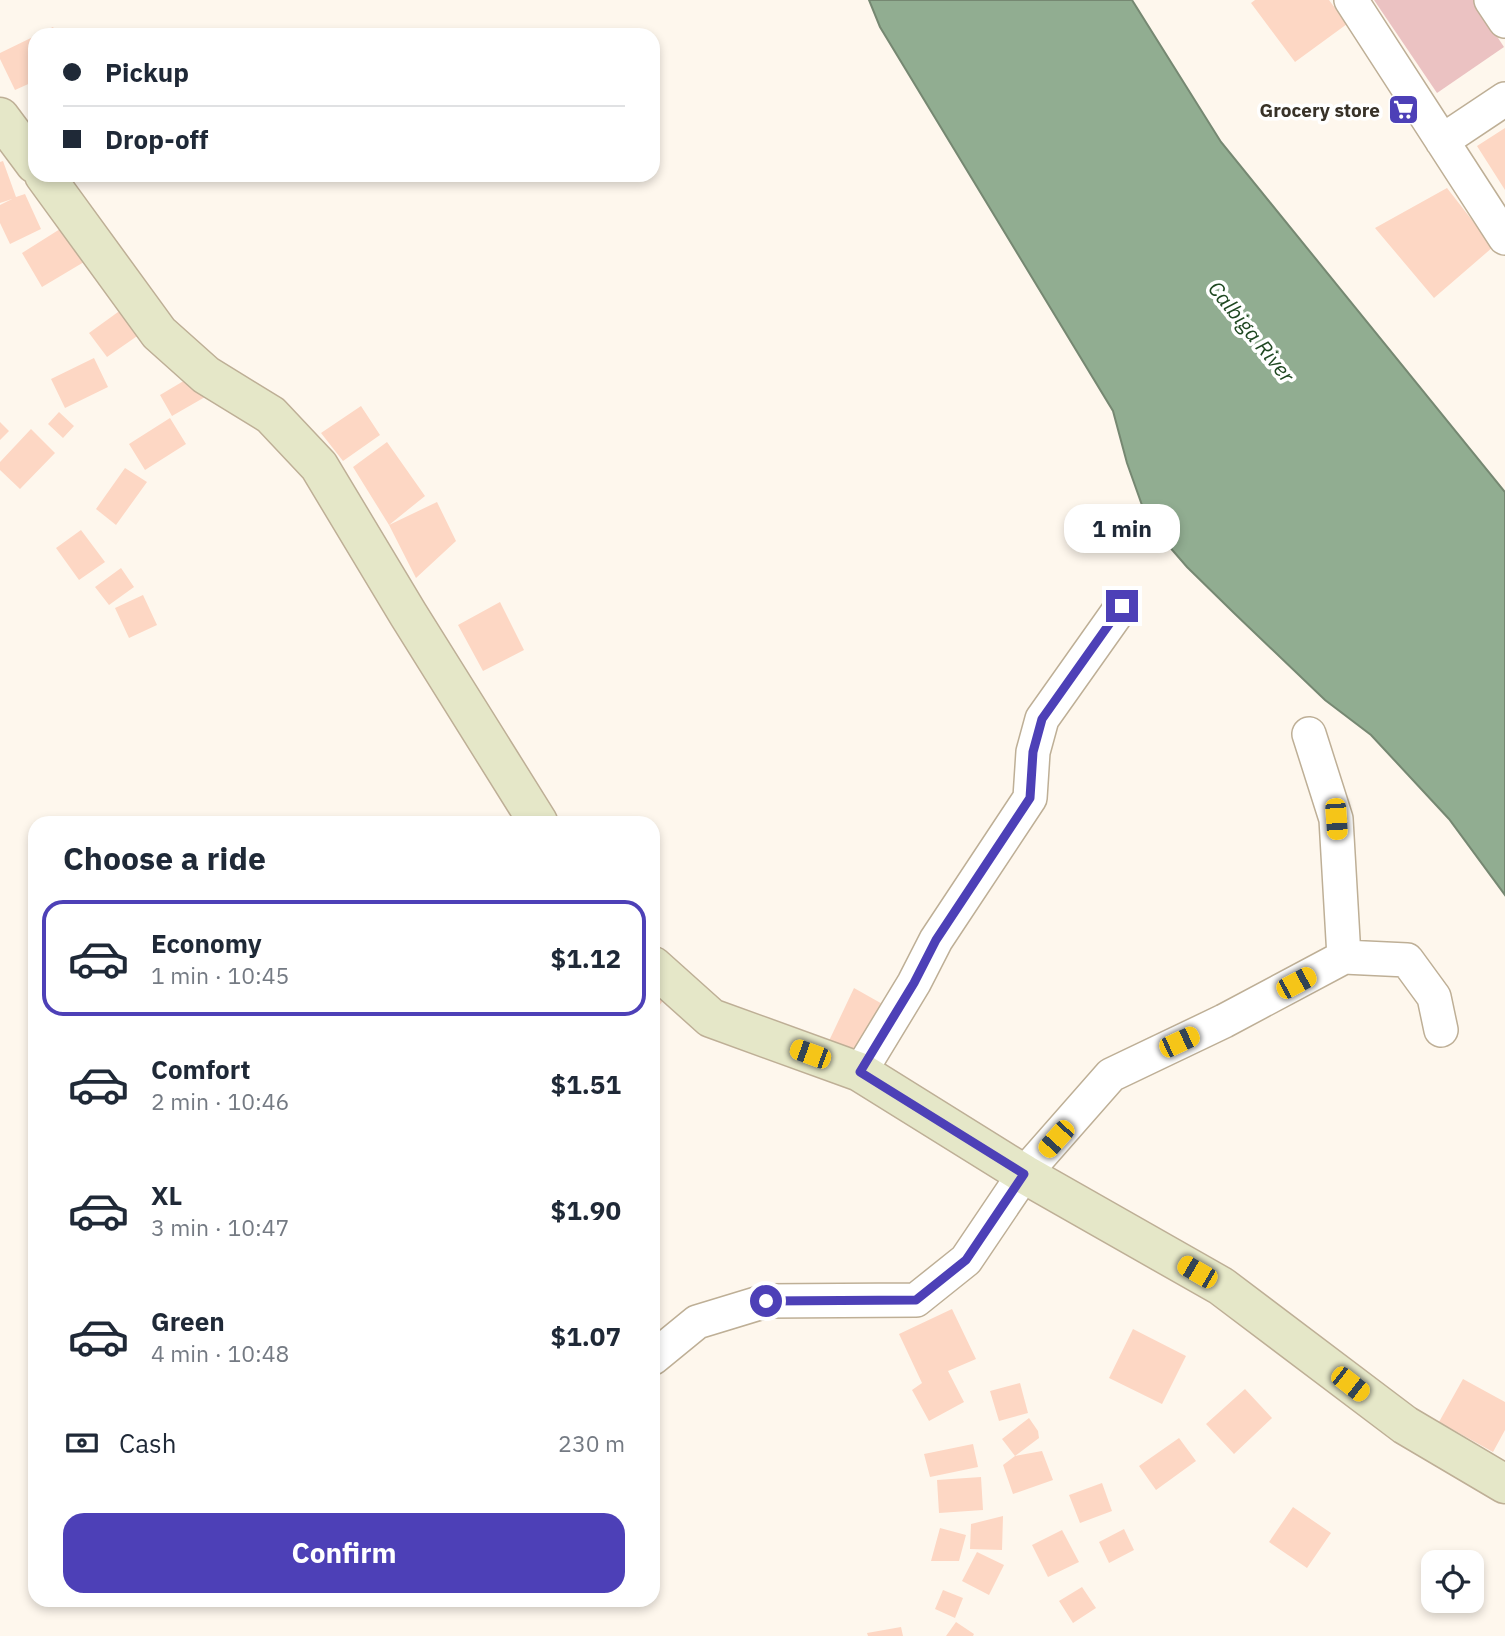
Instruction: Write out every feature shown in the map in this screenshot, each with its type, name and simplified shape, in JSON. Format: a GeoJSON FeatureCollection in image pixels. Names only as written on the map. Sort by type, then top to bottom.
{"type":"FeatureCollection","features":[{"type":"Feature","properties":{"kind":"main road"},"geometry":{"type":"LineString","coordinates":[[0,117],[28,155]]}},
{"type":"Feature","properties":{"kind":"main road"},"geometry":{"type":"LineString","coordinates":[[49,182],[159,333],[206,375],[271,415],[319,466],[534,816]]}},
{"type":"Feature","properties":{"kind":"main road"},"geometry":{"type":"LineString","coordinates":[[660,972],[711,1018],[860,1072],[1024,1174],[1221,1286],[1405,1425],[1505,1484]]}},
{"type":"Feature","properties":{"kind":"street"},"geometry":{"type":"LineString","coordinates":[[1351,0],[1505,239]]}},
{"type":"Feature","properties":{"kind":"street"},"geometry":{"type":"LineString","coordinates":[[1491,0],[1505,21]]}},
{"type":"Feature","properties":{"kind":"street"},"geometry":{"type":"LineString","coordinates":[[1441,141],[1505,99]]}},
{"type":"Feature","properties":{"kind":"street"},"geometry":{"type":"LineString","coordinates":[[860,1072],[914,983],[936,940],[1030,798],[1033,752],[1042,719],[1122,606]]}},
{"type":"Feature","properties":{"kind":"street"},"geometry":{"type":"LineString","coordinates":[[1309,734],[1336,819],[1344,957]]}},
{"type":"Feature","properties":{"kind":"street"},"geometry":{"type":"LineString","coordinates":[[660,1352],[697,1322],[766,1301],[916,1300],[966,1260],[1024,1174],[1111,1075],[1224,1021],[1344,957],[1408,960],[1434,997],[1441,1030]]}},
{"type":"Feature","properties":{"kind":"shaded area"},"geometry":{"type":"Polygon","coordinates":[[[1374,0],[1473,0],[1504,47],[1437,93],[1374,0]]]}},
{"type":"Feature","properties":{"kind":"water","name":"Calbiga River"},"geometry":{"type":"Polygon","coordinates":[[[869,0],[1132,0],[1221,142],[1505,492],[1505,895],[1449,819],[1371,735],[1325,700],[1187,567],[1148,522],[1127,463],[1113,411],[880,27],[869,0]]]}},
{"type":"Feature","properties":{"kind":"building"},"geometry":{"type":"Polygon","coordinates":[[[1255,0],[1329,0],[1347,24],[1295,62],[1251,3],[1255,0]]]}},
{"type":"Feature","properties":{"kind":"building"},"geometry":{"type":"Polygon","coordinates":[[[28,39],[28,84],[15,90],[0,59],[0,53],[28,39]]]}},
{"type":"Feature","properties":{"kind":"building"},"geometry":{"type":"Polygon","coordinates":[[[1505,128],[1505,190],[1477,146],[1505,128]]]}},
{"type":"Feature","properties":{"kind":"building"},"geometry":{"type":"Polygon","coordinates":[[[3,161],[16,197],[25,194],[41,229],[10,244],[0,223],[0,205],[12,199],[0,203],[0,162],[3,161]]]}},
{"type":"Feature","properties":{"kind":"building"},"geometry":{"type":"Polygon","coordinates":[[[1447,188],[1493,247],[1434,298],[1375,228],[1447,188]]]}},
{"type":"Feature","properties":{"kind":"building"},"geometry":{"type":"Polygon","coordinates":[[[68,224],[89,259],[42,287],[22,253],[68,224]]]}},
{"type":"Feature","properties":{"kind":"building"},"geometry":{"type":"Polygon","coordinates":[[[125,307],[143,332],[107,357],[89,333],[125,307]]]}},
{"type":"Feature","properties":{"kind":"building"},"geometry":{"type":"Polygon","coordinates":[[[94,358],[108,387],[65,408],[51,379],[94,358]]]}},
{"type":"Feature","properties":{"kind":"building"},"geometry":{"type":"Polygon","coordinates":[[[192,376],[205,397],[172,416],[160,395],[192,376]]]}},
{"type":"Feature","properties":{"kind":"building"},"geometry":{"type":"Polygon","coordinates":[[[361,406],[380,435],[343,461],[321,433],[361,406]]]}},
{"type":"Feature","properties":{"kind":"building"},"geometry":{"type":"Polygon","coordinates":[[[59,412],[74,426],[63,438],[48,424],[59,412]]]}},
{"type":"Feature","properties":{"kind":"building"},"geometry":{"type":"Polygon","coordinates":[[[170,418],[186,444],[145,470],[129,444],[170,418]]]}},
{"type":"Feature","properties":{"kind":"building"},"geometry":{"type":"Polygon","coordinates":[[[0,422],[9,431],[0,440],[0,422]]]}},
{"type":"Feature","properties":{"kind":"building"},"geometry":{"type":"Polygon","coordinates":[[[31,429],[55,453],[20,489],[0,470],[0,462],[31,429]]]}},
{"type":"Feature","properties":{"kind":"building"},"geometry":{"type":"Polygon","coordinates":[[[387,442],[425,496],[389,525],[353,467],[387,442]]]}},
{"type":"Feature","properties":{"kind":"building"},"geometry":{"type":"Polygon","coordinates":[[[125,468],[147,482],[116,525],[96,509],[125,468]]]}},
{"type":"Feature","properties":{"kind":"building"},"geometry":{"type":"Polygon","coordinates":[[[437,502],[456,541],[416,578],[389,525],[437,502]]]}},
{"type":"Feature","properties":{"kind":"building"},"geometry":{"type":"Polygon","coordinates":[[[81,530],[105,562],[79,580],[56,548],[81,530]]]}},
{"type":"Feature","properties":{"kind":"building"},"geometry":{"type":"Polygon","coordinates":[[[121,568],[134,587],[109,605],[95,587],[121,568]]]}},
{"type":"Feature","properties":{"kind":"building"},"geometry":{"type":"Polygon","coordinates":[[[143,595],[157,625],[129,638],[115,608],[143,595]]]}},
{"type":"Feature","properties":{"kind":"building"},"geometry":{"type":"Polygon","coordinates":[[[500,602],[524,650],[483,671],[458,625],[500,602]]]}},
{"type":"Feature","properties":{"kind":"building"},"geometry":{"type":"Polygon","coordinates":[[[660,988],[667,996],[660,1004],[660,988]]]}},
{"type":"Feature","properties":{"kind":"building"},"geometry":{"type":"Polygon","coordinates":[[[854,988],[893,1010],[865,1059],[828,1043],[854,988]]]}},
{"type":"Feature","properties":{"kind":"building"},"geometry":{"type":"Polygon","coordinates":[[[952,1309],[976,1359],[948,1371],[964,1402],[929,1421],[912,1390],[922,1383],[899,1334],[952,1309]]]}},
{"type":"Feature","properties":{"kind":"building"},"geometry":{"type":"Polygon","coordinates":[[[1133,1329],[1186,1356],[1162,1404],[1109,1378],[1133,1329]]]}},
{"type":"Feature","properties":{"kind":"building"},"geometry":{"type":"Polygon","coordinates":[[[1463,1379],[1505,1402],[1505,1430],[1493,1452],[1439,1422],[1463,1379]]]}},
{"type":"Feature","properties":{"kind":"building"},"geometry":{"type":"Polygon","coordinates":[[[1020,1383],[1028,1413],[999,1421],[990,1391],[1020,1383]]]}},
{"type":"Feature","properties":{"kind":"building"},"geometry":{"type":"Polygon","coordinates":[[[1245,1389],[1272,1418],[1234,1454],[1206,1424],[1245,1389]]]}},
{"type":"Feature","properties":{"kind":"building"},"geometry":{"type":"Polygon","coordinates":[[[1029,1418],[1038,1431],[1039,1438],[1015,1456],[1002,1439],[1029,1418]]]}},
{"type":"Feature","properties":{"kind":"building"},"geometry":{"type":"Polygon","coordinates":[[[1179,1438],[1196,1461],[1156,1490],[1139,1466],[1179,1438]]]}},
{"type":"Feature","properties":{"kind":"building"},"geometry":{"type":"Polygon","coordinates":[[[973,1444],[978,1467],[930,1477],[924,1454],[973,1444]]]}},
{"type":"Feature","properties":{"kind":"building"},"geometry":{"type":"Polygon","coordinates":[[[1042,1451],[1053,1480],[1013,1494],[1003,1465],[1015,1456],[1042,1451]]]}},
{"type":"Feature","properties":{"kind":"building"},"geometry":{"type":"Polygon","coordinates":[[[981,1477],[983,1510],[939,1513],[937,1480],[981,1477]]]}},
{"type":"Feature","properties":{"kind":"building"},"geometry":{"type":"Polygon","coordinates":[[[1102,1483],[1112,1511],[1080,1523],[1069,1495],[1102,1483]]]}},
{"type":"Feature","properties":{"kind":"building"},"geometry":{"type":"Polygon","coordinates":[[[1293,1507],[1331,1533],[1307,1568],[1269,1542],[1293,1507]]]}},
{"type":"Feature","properties":{"kind":"building"},"geometry":{"type":"Polygon","coordinates":[[[1003,1516],[1002,1550],[970,1549],[971,1524],[1003,1516]]]}},
{"type":"Feature","properties":{"kind":"building"},"geometry":{"type":"Polygon","coordinates":[[[940,1528],[966,1535],[959,1561],[931,1561],[940,1528]]]}},
{"type":"Feature","properties":{"kind":"building"},"geometry":{"type":"Polygon","coordinates":[[[1124,1529],[1134,1550],[1109,1563],[1099,1542],[1124,1529]]]}},
{"type":"Feature","properties":{"kind":"building"},"geometry":{"type":"Polygon","coordinates":[[[1062,1530],[1079,1562],[1048,1577],[1032,1545],[1062,1530]]]}},
{"type":"Feature","properties":{"kind":"building"},"geometry":{"type":"Polygon","coordinates":[[[977,1552],[1004,1565],[989,1595],[962,1581],[977,1552]]]}},
{"type":"Feature","properties":{"kind":"building"},"geometry":{"type":"Polygon","coordinates":[[[1082,1587],[1096,1608],[1073,1623],[1059,1601],[1082,1587]]]}},
{"type":"Feature","properties":{"kind":"building"},"geometry":{"type":"Polygon","coordinates":[[[943,1590],[963,1598],[955,1618],[935,1609],[943,1590]]]}},
{"type":"Feature","properties":{"kind":"building"},"geometry":{"type":"Polygon","coordinates":[[[956,1622],[974,1634],[973,1636],[946,1636],[956,1622]]]}},
{"type":"Feature","properties":{"kind":"building"},"geometry":{"type":"Polygon","coordinates":[[[901,1627],[903,1636],[868,1636],[867,1633],[901,1627]]]}},
{"type":"Feature","properties":{"kind":"place","name":"Grocery store"},"geometry":{"type":"Point","coordinates":[1403,110]}},
{"type":"Feature","properties":{"kind":"route"},"geometry":{"type":"LineString","coordinates":[[766,1301],[916,1300],[966,1260],[1024,1174],[860,1072],[914,983],[936,940],[1030,798],[1033,752],[1042,719],[1122,606]]}}]}
